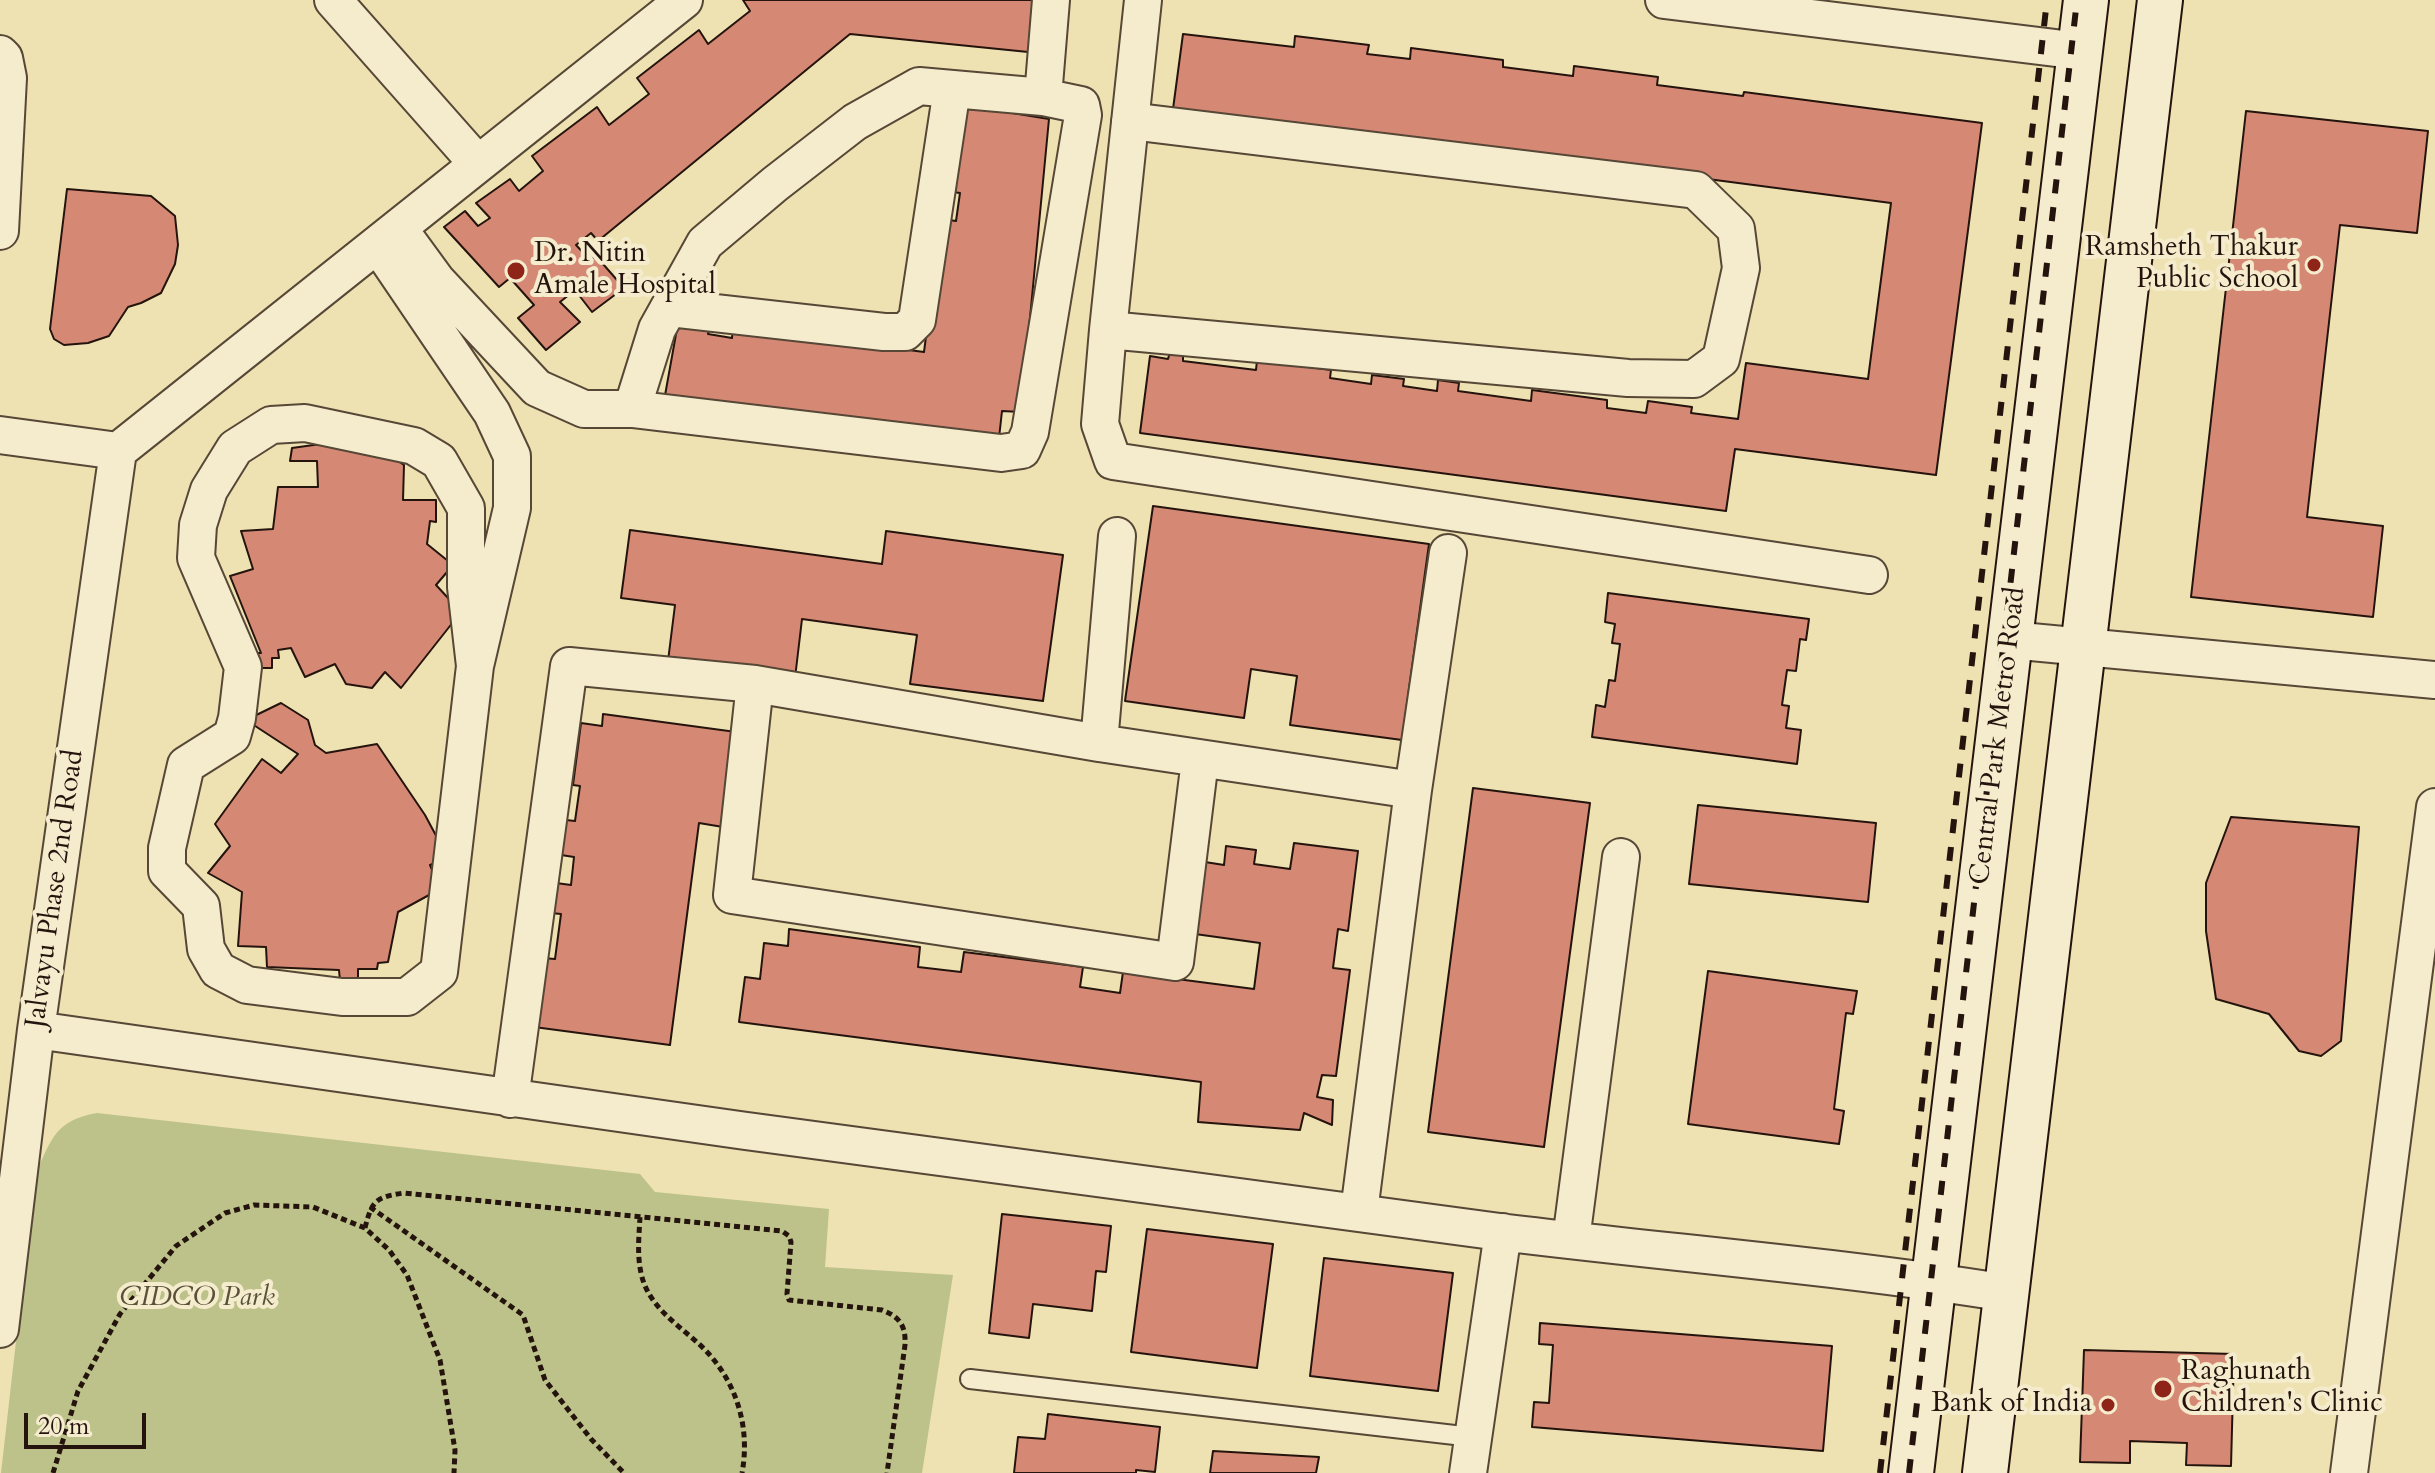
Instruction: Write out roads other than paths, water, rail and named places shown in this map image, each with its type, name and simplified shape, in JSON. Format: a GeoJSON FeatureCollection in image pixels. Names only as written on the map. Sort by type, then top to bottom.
{"type":"FeatureCollection","features":[{"type":"Feature","properties":{"kind":"main road","name":"Central Park Metro Road"},"geometry":{"type":"LineString","coordinates":[[1911,1473],[2086,0]]}},
{"type":"Feature","properties":{"kind":"main road"},"geometry":{"type":"LineString","coordinates":[[1985,1473],[2160,0]]}},
{"type":"Feature","properties":{"kind":"street"},"geometry":{"type":"LineString","coordinates":[[333,0],[478,164]]}},
{"type":"Feature","properties":{"kind":"street"},"geometry":{"type":"LineString","coordinates":[[0,435],[118,451],[684,0]]}},
{"type":"Feature","properties":{"kind":"street"},"geometry":{"type":"LineString","coordinates":[[1043,97],[1051,0]]}},
{"type":"Feature","properties":{"kind":"street"},"geometry":{"type":"LineString","coordinates":[[1143,0],[1100,424],[1113,461],[1869,575]]}},
{"type":"Feature","properties":{"kind":"street"},"geometry":{"type":"LineString","coordinates":[[1664,0],[2080,51]]}},
{"type":"Feature","properties":{"kind":"street"},"geometry":{"type":"LineString","coordinates":[[0,54],[4,58],[8,78],[0,231]]}},
{"type":"Feature","properties":{"kind":"street"},"geometry":{"type":"LineString","coordinates":[[389,237],[437,281],[537,388],[584,409],[632,409],[1001,453],[1022,450],[1030,432],[1083,115],[1081,105],[1043,97],[919,86],[855,122],[705,243],[657,329],[632,409]]}},
{"type":"Feature","properties":{"kind":"street"},"geometry":{"type":"LineString","coordinates":[[670,308],[905,332],[917,320],[952,89]]}},
{"type":"Feature","properties":{"kind":"street"},"geometry":{"type":"LineString","coordinates":[[1108,330],[1628,378],[1694,379],[1721,359],[1741,268],[1736,229],[1696,190],[1130,121]]}},
{"type":"Feature","properties":{"kind":"street"},"geometry":{"type":"LineString","coordinates":[[389,237],[492,413],[512,456],[512,508],[475,666],[439,972],[407,997],[342,997],[247,985],[218,970],[206,949],[201,906],[167,871],[167,848],[186,765],[232,736],[237,718],[243,667],[196,558],[198,525],[209,490],[235,448],[271,425],[305,423],[414,446],[439,461],[466,508],[466,587],[475,666]]}},
{"type":"Feature","properties":{"kind":"street","name":"Jalvayu Phase 2nd Road"},"geometry":{"type":"LineString","coordinates":[[0,1329],[36,1030],[118,451]]}},
{"type":"Feature","properties":{"kind":"street"},"geometry":{"type":"LineString","coordinates":[[1099,743],[1117,536]]}},
{"type":"Feature","properties":{"kind":"street"},"geometry":{"type":"LineString","coordinates":[[1359,1212],[1413,790],[1448,553]]}},
{"type":"Feature","properties":{"kind":"street"},"geometry":{"type":"LineString","coordinates":[[2010,640],[2435,680]]}},
{"type":"Feature","properties":{"kind":"street"},"geometry":{"type":"LineString","coordinates":[[510,1099],[569,666],[755,684],[1200,760],[1413,790]]}},
{"type":"Feature","properties":{"kind":"street"},"geometry":{"type":"LineString","coordinates":[[755,684],[732,895],[1175,962],[1200,760]]}},
{"type":"Feature","properties":{"kind":"street"},"geometry":{"type":"LineString","coordinates":[[2349,1473],[2435,807]]}},
{"type":"Feature","properties":{"kind":"street"},"geometry":{"type":"LineString","coordinates":[[1571,1240],[1621,857]]}},
{"type":"Feature","properties":{"kind":"street"},"geometry":{"type":"LineString","coordinates":[[36,1030],[510,1099],[1503,1232],[1934,1281],[2006,1293]]}},
{"type":"Feature","properties":{"kind":"street"},"geometry":{"type":"LineString","coordinates":[[1468,1473],[1503,1232]]}},
{"type":"Feature","properties":{"kind":"lane"},"geometry":{"type":"LineString","coordinates":[[970,1379],[1472,1437]]}},
{"type":"Feature","properties":{"kind":"railway"},"geometry":{"type":"LineString","coordinates":[[1880,1473],[2047,0]]}},
{"type":"Feature","properties":{"kind":"railway"},"geometry":{"type":"LineString","coordinates":[[1909,1473],[2077,0]]}},
{"type":"Feature","properties":{"kind":"place","name":"Ramsheth Thakur Public School"},"geometry":{"type":"Point","coordinates":[2314,265]}},
{"type":"Feature","properties":{"kind":"place","name":"Dr. Nitin Amale Hospital"},"geometry":{"type":"Point","coordinates":[516,271]}},
{"type":"Feature","properties":{"kind":"place","name":"Raghunath Children's Clinic"},"geometry":{"type":"Point","coordinates":[2163,1389]}},
{"type":"Feature","properties":{"kind":"place","name":"Bank of India"},"geometry":{"type":"Point","coordinates":[2108,1405]}},
{"type":"Feature","properties":{"kind":"park label","name":"CIDCO Park"},"geometry":{"type":"Point","coordinates":[197,1299]}}]}
